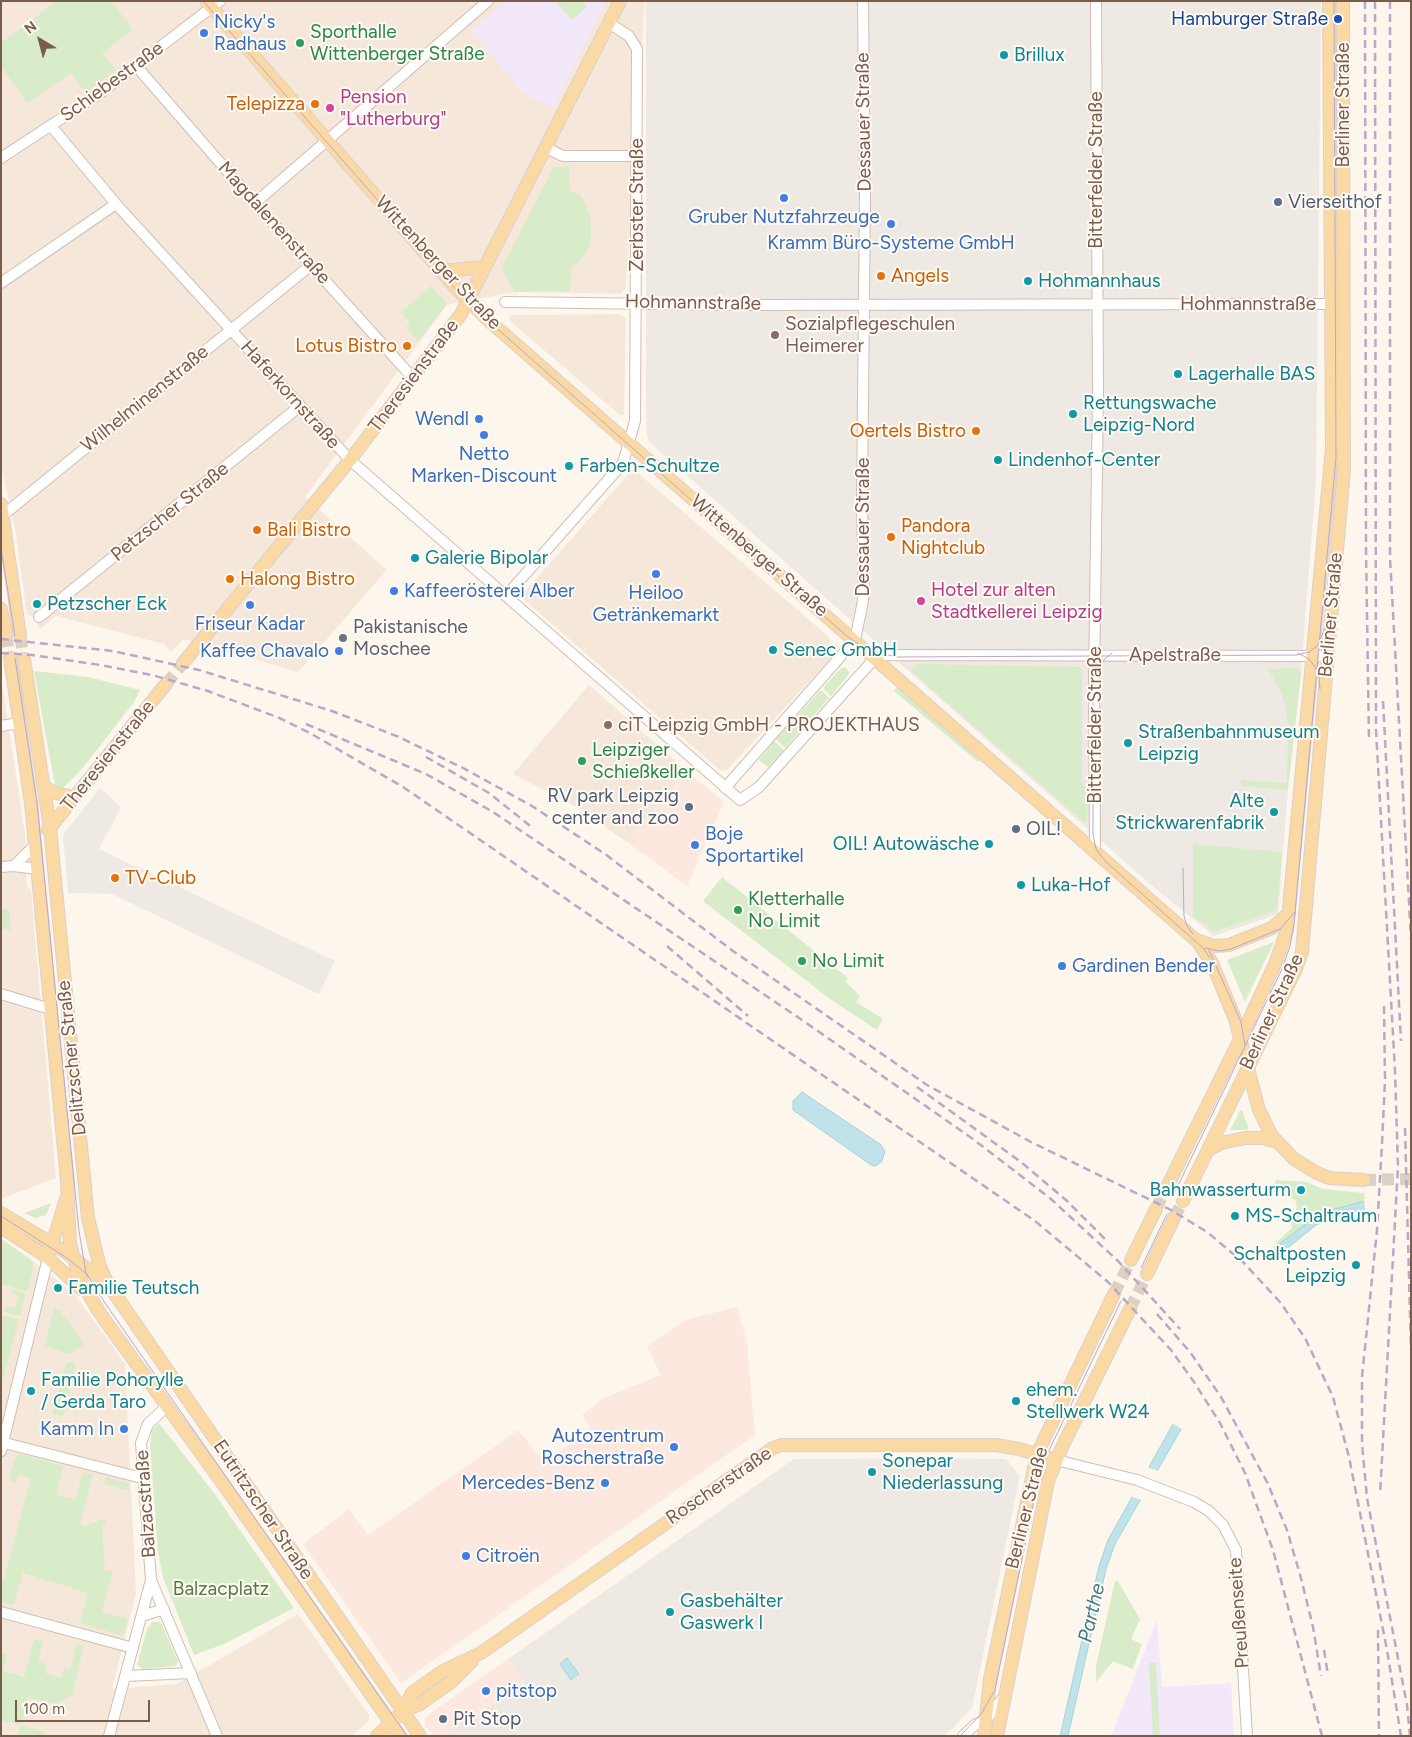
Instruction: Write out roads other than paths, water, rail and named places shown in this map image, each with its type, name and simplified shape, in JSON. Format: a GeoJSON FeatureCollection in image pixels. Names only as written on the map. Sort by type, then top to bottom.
{"type":"FeatureCollection","features":[{"type":"Feature","properties":{"kind":"main road","name":"Theresienstraße"},"geometry":{"type":"LineString","coordinates":[[183,663],[350,460],[461,314],[620,1]]}},
{"type":"Feature","properties":{"kind":"main road","name":"Berliner Straße"},"geometry":{"type":"LineString","coordinates":[[1165,1191],[1241,1045],[1281,950],[1287,930],[1332,448],[1329,1]]}},
{"type":"Feature","properties":{"kind":"main road","name":"Berliner Straße"},"geometry":{"type":"LineString","coordinates":[[1183,1201],[1296,969],[1302,952],[1344,470],[1343,1]]}},
{"type":"Feature","properties":{"kind":"main road","name":"Wittenberger Straße"},"geometry":{"type":"LineString","coordinates":[[212,3],[327,142],[440,271],[468,300],[630,444],[1095,849],[1195,939],[1210,958],[1237,1025],[1246,1069],[1261,1115],[1277,1142],[1294,1159],[1317,1173],[1329,1178],[1364,1180]]}},
{"type":"Feature","properties":{"kind":"main road"},"geometry":{"type":"LineString","coordinates":[[440,271],[485,267]]}},
{"type":"Feature","properties":{"kind":"main road"},"geometry":{"type":"LineString","coordinates":[[2,509],[20,636]]}},
{"type":"Feature","properties":{"kind":"main road"},"geometry":{"type":"LineString","coordinates":[[1,609],[6,635]]}},
{"type":"Feature","properties":{"kind":"main road","name":"Delitzscher Straße"},"geometry":{"type":"LineString","coordinates":[[10,658],[35,845],[68,1194],[72,1257],[87,1294]]}},
{"type":"Feature","properties":{"kind":"main road","name":"Delitzscher Straße"},"geometry":{"type":"LineString","coordinates":[[24,659],[50,828],[88,1218],[96,1255],[108,1284]]}},
{"type":"Feature","properties":{"kind":"main road","name":"Theresienstraße"},"geometry":{"type":"LineString","coordinates":[[50,828],[166,684]]}},
{"type":"Feature","properties":{"kind":"main road"},"geometry":{"type":"LineString","coordinates":[[44,787],[55,793],[74,797]]}},
{"type":"Feature","properties":{"kind":"main road"},"geometry":{"type":"LineString","coordinates":[[35,845],[50,828]]}},
{"type":"Feature","properties":{"kind":"main road"},"geometry":{"type":"LineString","coordinates":[[1195,939],[1214,946],[1229,945],[1272,928],[1289,913]]}},
{"type":"Feature","properties":{"kind":"main road"},"geometry":{"type":"LineString","coordinates":[[1208,1150],[1221,1143],[1245,1138],[1264,1138],[1277,1142]]}},
{"type":"Feature","properties":{"kind":"main road"},"geometry":{"type":"LineString","coordinates":[[48,1258],[68,1194]]}},
{"type":"Feature","properties":{"kind":"main road"},"geometry":{"type":"LineString","coordinates":[[1131,1260],[1156,1209]]}},
{"type":"Feature","properties":{"kind":"main road"},"geometry":{"type":"LineString","coordinates":[[1,1213],[52,1243],[108,1284]]}},
{"type":"Feature","properties":{"kind":"main road"},"geometry":{"type":"LineString","coordinates":[[1147,1274],[1174,1218]]}},
{"type":"Feature","properties":{"kind":"main road"},"geometry":{"type":"LineString","coordinates":[[1,1227],[48,1258],[87,1294]]}},
{"type":"Feature","properties":{"kind":"main road","name":"Eutritzscher Straße"},"geometry":{"type":"LineString","coordinates":[[108,1284],[420,1736]]}},
{"type":"Feature","properties":{"kind":"main road","name":"Eutritzscher Straße"},"geometry":{"type":"LineString","coordinates":[[87,1294],[400,1736]]}},
{"type":"Feature","properties":{"kind":"main road","name":"Berliner Straße"},"geometry":{"type":"LineString","coordinates":[[984,1736],[994,1662],[1037,1454],[1114,1294]]}},
{"type":"Feature","properties":{"kind":"main road","name":"Berliner Straße"},"geometry":{"type":"LineString","coordinates":[[996,1736],[1043,1502],[1056,1460],[1130,1309]]}},
{"type":"Feature","properties":{"kind":"main road","name":"Roscherstraße"},"geometry":{"type":"LineString","coordinates":[[377,1736],[403,1711],[412,1693],[443,1671],[480,1653],[765,1452],[781,1445],[996,1445],[1056,1460]]}},
{"type":"Feature","properties":{"kind":"street"},"geometry":{"type":"LineString","coordinates":[[256,203],[488,1]]}},
{"type":"Feature","properties":{"kind":"street","name":"Dessauer Straße"},"geometry":{"type":"LineString","coordinates":[[725,788],[854,640],[864,594],[862,504],[864,304],[863,1]]}},
{"type":"Feature","properties":{"kind":"street","name":"Bitterfelder Straße"},"geometry":{"type":"LineString","coordinates":[[1095,849],[1094,656],[1098,402],[1096,304],[1096,1]]}},
{"type":"Feature","properties":{"kind":"street","name":"Schiebestraße"},"geometry":{"type":"LineString","coordinates":[[1,158],[137,67],[212,3]]}},
{"type":"Feature","properties":{"kind":"street","name":"Zerbster Straße"},"geometry":{"type":"LineString","coordinates":[[506,596],[624,463],[635,421],[638,57],[635,42],[628,35],[609,23]]}},
{"type":"Feature","properties":{"kind":"street","name":"Magdalenenstraße"},"geometry":{"type":"LineString","coordinates":[[137,67],[413,378]]}},
{"type":"Feature","properties":{"kind":"street","name":"Haferkornstraße"},"geometry":{"type":"LineString","coordinates":[[51,126],[116,204],[350,460],[725,788]]}},
{"type":"Feature","properties":{"kind":"street"},"geometry":{"type":"LineString","coordinates":[[546,148],[563,156],[636,156]]}},
{"type":"Feature","properties":{"kind":"street"},"geometry":{"type":"LineString","coordinates":[[1,283],[116,204]]}},
{"type":"Feature","properties":{"kind":"street","name":"Wilhelminenstraße"},"geometry":{"type":"LineString","coordinates":[[2,509],[311,265]]}},
{"type":"Feature","properties":{"kind":"street","name":"Hohmannstraße"},"geometry":{"type":"LineString","coordinates":[[505,302],[1331,304]]}},
{"type":"Feature","properties":{"kind":"street","name":"Petzscher Straße"},"geometry":{"type":"LineString","coordinates":[[39,617],[300,406]]}},
{"type":"Feature","properties":{"kind":"street","name":"Apelstraße"},"geometry":{"type":"LineString","coordinates":[[874,657],[1328,656]]}},
{"type":"Feature","properties":{"kind":"street"},"geometry":{"type":"LineString","coordinates":[[725,788],[740,800],[759,787],[874,657]]}},
{"type":"Feature","properties":{"kind":"street"},"geometry":{"type":"LineString","coordinates":[[1,726],[19,723]]}},
{"type":"Feature","properties":{"kind":"street"},"geometry":{"type":"LineString","coordinates":[[14,866],[35,845]]}},
{"type":"Feature","properties":{"kind":"street"},"geometry":{"type":"LineString","coordinates":[[1,866],[37,869]]}},
{"type":"Feature","properties":{"kind":"street"},"geometry":{"type":"LineString","coordinates":[[1,994],[50,1009]]}},
{"type":"Feature","properties":{"kind":"street"},"geometry":{"type":"LineString","coordinates":[[48,1258],[2,1445],[142,1478]]}},
{"type":"Feature","properties":{"kind":"street","name":"Balzacstraße"},"geometry":{"type":"LineString","coordinates":[[109,1736],[151,1580],[142,1478],[141,1443],[148,1424],[166,1407]]}},
{"type":"Feature","properties":{"kind":"street","name":"Preußenseite"},"geometry":{"type":"LineString","coordinates":[[1056,1460],[1137,1480],[1159,1488],[1194,1502],[1209,1511],[1223,1525],[1236,1550],[1247,1736]]}},
{"type":"Feature","properties":{"kind":"street","name":"Balzacstraße"},"geometry":{"type":"LineString","coordinates":[[151,1580],[192,1673],[217,1736]]}},
{"type":"Feature","properties":{"kind":"street"},"geometry":{"type":"LineString","coordinates":[[142,1616],[164,1609]]}},
{"type":"Feature","properties":{"kind":"street"},"geometry":{"type":"LineString","coordinates":[[1,1612],[133,1648]]}},
{"type":"Feature","properties":{"kind":"street"},"geometry":{"type":"LineString","coordinates":[[126,1676],[192,1673]]}},
{"type":"Feature","properties":{"kind":"street"},"geometry":{"type":"LineString","coordinates":[[963,1736],[976,1724],[985,1721],[1004,1698]]}},
{"type":"Feature","properties":{"kind":"street"},"geometry":{"type":"LineString","coordinates":[[985,1721],[996,1736]]}},
{"type":"Feature","properties":{"kind":"water"},"geometry":{"type":"Polygon","coordinates":[[[802,1092],[880,1144],[885,1151],[882,1161],[876,1166],[871,1165],[793,1110],[793,1101],[802,1092]]]}},
{"type":"Feature","properties":{"kind":"water","name":"Parthe"},"geometry":{"type":"Polygon","coordinates":[[[1365,1201],[1365,1210],[1350,1212],[1316,1225],[1284,1251],[1115,1544],[1106,1569],[1068,1736],[1060,1736],[1099,1566],[1108,1540],[1173,1424],[1271,1254],[1282,1242],[1312,1219],[1331,1210],[1365,1201]]]}},
{"type":"Feature","properties":{"kind":"water"},"geometry":{"type":"Polygon","coordinates":[[[567,1658],[579,1674],[571,1680],[560,1664],[567,1658]]]}},
{"type":"Feature","properties":{"kind":"tunnel"},"geometry":{"type":"LineString","coordinates":[[6,635],[10,658]]}},
{"type":"Feature","properties":{"kind":"tunnel"},"geometry":{"type":"LineString","coordinates":[[20,636],[24,659]]}},
{"type":"Feature","properties":{"kind":"tunnel"},"geometry":{"type":"LineString","coordinates":[[166,684],[183,663]]}},
{"type":"Feature","properties":{"kind":"tunnel"},"geometry":{"type":"LineString","coordinates":[[1364,1180],[1411,1179]]}},
{"type":"Feature","properties":{"kind":"tunnel"},"geometry":{"type":"LineString","coordinates":[[1156,1209],[1165,1191]]}},
{"type":"Feature","properties":{"kind":"tunnel"},"geometry":{"type":"LineString","coordinates":[[1174,1218],[1183,1201]]}},
{"type":"Feature","properties":{"kind":"tunnel"},"geometry":{"type":"LineString","coordinates":[[1114,1294],[1131,1260]]}},
{"type":"Feature","properties":{"kind":"tunnel"},"geometry":{"type":"LineString","coordinates":[[1130,1309],[1147,1274]]}},
{"type":"Feature","properties":{"kind":"tram line"},"geometry":{"type":"LineString","coordinates":[[203,1],[467,302],[848,637],[866,649],[896,657],[1297,655],[1309,652],[1317,646],[1326,626]]}},
{"type":"Feature","properties":{"kind":"tram line"},"geometry":{"type":"LineString","coordinates":[[1173,1196],[1282,969],[1290,946],[1294,924],[1336,457],[1334,1]]}},
{"type":"Feature","properties":{"kind":"tram line"},"geometry":{"type":"LineString","coordinates":[[1,548],[15,636]]}},
{"type":"Feature","properties":{"kind":"tram line"},"geometry":{"type":"LineString","coordinates":[[1112,653],[1099,664],[1093,678],[1093,834],[1096,849],[1105,861],[1203,948],[1210,958]]}},
{"type":"Feature","properties":{"kind":"tram line"},"geometry":{"type":"LineString","coordinates":[[1298,653],[1309,659],[1315,667],[1319,677],[1320,689]]}},
{"type":"Feature","properties":{"kind":"tram line"},"geometry":{"type":"LineString","coordinates":[[15,658],[37,803],[79,1231],[86,1273],[107,1306],[407,1736]]}},
{"type":"Feature","properties":{"kind":"tram line"},"geometry":{"type":"LineString","coordinates":[[1183,868],[1184,916],[1187,926],[1193,934]]}},
{"type":"Feature","properties":{"kind":"tram line"},"geometry":{"type":"LineString","coordinates":[[1205,948],[1219,951],[1231,949],[1280,929],[1295,912]]}},
{"type":"Feature","properties":{"kind":"tram line"},"geometry":{"type":"LineString","coordinates":[[1209,950],[1241,1022],[1245,1045]]}},
{"type":"Feature","properties":{"kind":"tram line"},"geometry":{"type":"LineString","coordinates":[[1141,1268],[1167,1214]]}},
{"type":"Feature","properties":{"kind":"tram line"},"geometry":{"type":"LineString","coordinates":[[1,1216],[67,1258],[88,1275]]}},
{"type":"Feature","properties":{"kind":"tram line"},"geometry":{"type":"LineString","coordinates":[[960,1736],[981,1714],[995,1690],[1041,1467],[1121,1301]]}},
{"type":"Feature","properties":{"kind":"railway"},"geometry":{"type":"LineString","coordinates":[[1365,1],[1366,551],[1369,741]]}},
{"type":"Feature","properties":{"kind":"railway"},"geometry":{"type":"LineString","coordinates":[[1375,1],[1376,730],[1395,1071],[1398,1166],[1380,1495]]}},
{"type":"Feature","properties":{"kind":"railway"},"geometry":{"type":"LineString","coordinates":[[1390,1],[1390,558],[1411,939]]}},
{"type":"Feature","properties":{"kind":"railway"},"geometry":{"type":"LineString","coordinates":[[1,639],[113,651],[199,670],[332,711],[399,737],[463,768],[532,806],[605,854],[733,951],[927,1085],[1031,1142],[1171,1210],[1207,1232],[1243,1262],[1280,1302],[1305,1338],[1333,1397],[1349,1457],[1387,1650],[1401,1736]]}},
{"type":"Feature","properties":{"kind":"railway"},"geometry":{"type":"LineString","coordinates":[[1,653],[32,655],[100,665],[152,675],[211,692]]}},
{"type":"Feature","properties":{"kind":"railway"},"geometry":{"type":"LineString","coordinates":[[205,690],[277,717],[310,733],[403,787],[1035,1221],[1108,1282],[1171,1350],[1194,1382],[1220,1423],[1245,1473],[1273,1550],[1322,1736]]}},
{"type":"Feature","properties":{"kind":"railway"},"geometry":{"type":"LineString","coordinates":[[1383,701],[1401,1041]]}},
{"type":"Feature","properties":{"kind":"railway"},"geometry":{"type":"LineString","coordinates":[[306,724],[426,774],[493,812],[802,1020],[973,1139],[1051,1199],[1118,1261],[1180,1329]]}},
{"type":"Feature","properties":{"kind":"railway"},"geometry":{"type":"LineString","coordinates":[[426,757],[489,793],[534,829]]}},
{"type":"Feature","properties":{"kind":"railway"},"geometry":{"type":"LineString","coordinates":[[667,946],[748,1016]]}},
{"type":"Feature","properties":{"kind":"railway"},"geometry":{"type":"LineString","coordinates":[[1384,1006],[1385,1080],[1382,1144],[1377,1230],[1362,1377],[1362,1444],[1367,1498],[1407,1705],[1410,1736]]}},
{"type":"Feature","properties":{"kind":"railway"},"geometry":{"type":"LineString","coordinates":[[917,1087],[1021,1162],[1066,1200],[1107,1241]]}},
{"type":"Feature","properties":{"kind":"railway"},"geometry":{"type":"LineString","coordinates":[[1405,1128],[1411,1350]]}},
{"type":"Feature","properties":{"kind":"railway"},"geometry":{"type":"LineString","coordinates":[[1157,1314],[1190,1352],[1221,1397],[1268,1484],[1287,1530],[1301,1578],[1313,1627],[1321,1676]]}},
{"type":"Feature","properties":{"kind":"railway"},"geometry":{"type":"LineString","coordinates":[[1378,1630],[1379,1736]]}},
{"type":"Feature","properties":{"kind":"railway"},"geometry":{"type":"LineString","coordinates":[[1324,1650],[1328,1675]]}},
{"type":"Feature","properties":{"kind":"place","name":"Hamburger Straße"},"geometry":{"type":"Point","coordinates":[1338,19]}},
{"type":"Feature","properties":{"kind":"place","name":"Nicky's Radhaus"},"geometry":{"type":"Point","coordinates":[204,33]}},
{"type":"Feature","properties":{"kind":"place","name":"Sporthalle Wittenberger Straße"},"geometry":{"type":"Point","coordinates":[300,43]}},
{"type":"Feature","properties":{"kind":"place","name":"Brillux"},"geometry":{"type":"Point","coordinates":[1004,55]}},
{"type":"Feature","properties":{"kind":"place","name":"Telepizza"},"geometry":{"type":"Point","coordinates":[315,104]}},
{"type":"Feature","properties":{"kind":"place","name":"Pension \"Lutherburg\""},"geometry":{"type":"Point","coordinates":[330,108]}},
{"type":"Feature","properties":{"kind":"place","name":"Gruber Nutzfahrzeuge"},"geometry":{"type":"Point","coordinates":[784,198]}},
{"type":"Feature","properties":{"kind":"place","name":"Vierseithof"},"geometry":{"type":"Point","coordinates":[1278,202]}},
{"type":"Feature","properties":{"kind":"place","name":"Kramm Büro-Systeme GmbH"},"geometry":{"type":"Point","coordinates":[891,224]}},
{"type":"Feature","properties":{"kind":"place","name":"Angels"},"geometry":{"type":"Point","coordinates":[881,276]}},
{"type":"Feature","properties":{"kind":"place","name":"Hohmannhaus"},"geometry":{"type":"Point","coordinates":[1028,281]}},
{"type":"Feature","properties":{"kind":"place","name":"Sozialpflegeschulen Heimerer"},"geometry":{"type":"Point","coordinates":[775,335]}},
{"type":"Feature","properties":{"kind":"place","name":"Lotus Bistro"},"geometry":{"type":"Point","coordinates":[407,346]}},
{"type":"Feature","properties":{"kind":"place","name":"Lagerhalle BAS"},"geometry":{"type":"Point","coordinates":[1178,374]}},
{"type":"Feature","properties":{"kind":"place","name":"Rettungswache Leipzig-Nord"},"geometry":{"type":"Point","coordinates":[1073,414]}},
{"type":"Feature","properties":{"kind":"place","name":"Wendl"},"geometry":{"type":"Point","coordinates":[479,419]}},
{"type":"Feature","properties":{"kind":"place","name":"Oertels Bistro"},"geometry":{"type":"Point","coordinates":[976,431]}},
{"type":"Feature","properties":{"kind":"place","name":"Netto Marken-Discount"},"geometry":{"type":"Point","coordinates":[484,435]}},
{"type":"Feature","properties":{"kind":"place","name":"Lindenhof-Center"},"geometry":{"type":"Point","coordinates":[998,460]}},
{"type":"Feature","properties":{"kind":"place","name":"Farben-Schultze"},"geometry":{"type":"Point","coordinates":[569,466]}},
{"type":"Feature","properties":{"kind":"place","name":"Bali Bistro"},"geometry":{"type":"Point","coordinates":[257,530]}},
{"type":"Feature","properties":{"kind":"place","name":"Pandora Nightclub"},"geometry":{"type":"Point","coordinates":[891,537]}},
{"type":"Feature","properties":{"kind":"place","name":"Galerie Bipolar"},"geometry":{"type":"Point","coordinates":[415,558]}},
{"type":"Feature","properties":{"kind":"place","name":"Heiloo Getränkemarkt"},"geometry":{"type":"Point","coordinates":[656,574]}},
{"type":"Feature","properties":{"kind":"place","name":"Halong Bistro"},"geometry":{"type":"Point","coordinates":[230,579]}},
{"type":"Feature","properties":{"kind":"place","name":"Kaffeerösterei Alber"},"geometry":{"type":"Point","coordinates":[394,591]}},
{"type":"Feature","properties":{"kind":"place","name":"Hotel zur alten Stadtkellerei Leipzig"},"geometry":{"type":"Point","coordinates":[921,601]}},
{"type":"Feature","properties":{"kind":"place","name":"Petzscher Eck"},"geometry":{"type":"Point","coordinates":[37,604]}},
{"type":"Feature","properties":{"kind":"place","name":"Friseur Kadar"},"geometry":{"type":"Point","coordinates":[250,605]}},
{"type":"Feature","properties":{"kind":"place","name":"Pakistanische Moschee"},"geometry":{"type":"Point","coordinates":[343,638]}},
{"type":"Feature","properties":{"kind":"place","name":"Senec GmbH"},"geometry":{"type":"Point","coordinates":[773,650]}},
{"type":"Feature","properties":{"kind":"place","name":"Kaffee Chavalo"},"geometry":{"type":"Point","coordinates":[339,651]}},
{"type":"Feature","properties":{"kind":"place","name":"ciT Leipzig GmbH - PROJEKTHAUS"},"geometry":{"type":"Point","coordinates":[608,725]}},
{"type":"Feature","properties":{"kind":"place","name":"Straßenbahnmuseum Leipzig"},"geometry":{"type":"Point","coordinates":[1128,743]}},
{"type":"Feature","properties":{"kind":"place","name":"Leipziger Schießkeller"},"geometry":{"type":"Point","coordinates":[582,761]}},
{"type":"Feature","properties":{"kind":"place","name":"RV park Leipzig center and zoo"},"geometry":{"type":"Point","coordinates":[689,807]}},
{"type":"Feature","properties":{"kind":"place","name":"Alte Strickwarenfabrik"},"geometry":{"type":"Point","coordinates":[1274,812]}},
{"type":"Feature","properties":{"kind":"place","name":"OIL!"},"geometry":{"type":"Point","coordinates":[1016,829]}},
{"type":"Feature","properties":{"kind":"place","name":"OIL! Autowäsche"},"geometry":{"type":"Point","coordinates":[989,844]}},
{"type":"Feature","properties":{"kind":"place","name":"Boje Sportartikel"},"geometry":{"type":"Point","coordinates":[695,845]}},
{"type":"Feature","properties":{"kind":"place","name":"TV-Club"},"geometry":{"type":"Point","coordinates":[115,878]}},
{"type":"Feature","properties":{"kind":"place","name":"Luka-Hof"},"geometry":{"type":"Point","coordinates":[1021,885]}},
{"type":"Feature","properties":{"kind":"place","name":"Kletterhalle No Limit"},"geometry":{"type":"Point","coordinates":[738,910]}},
{"type":"Feature","properties":{"kind":"place","name":"No Limit"},"geometry":{"type":"Point","coordinates":[802,961]}},
{"type":"Feature","properties":{"kind":"place","name":"Gardinen Bender"},"geometry":{"type":"Point","coordinates":[1062,966]}},
{"type":"Feature","properties":{"kind":"place","name":"Bahnwasserturm"},"geometry":{"type":"Point","coordinates":[1301,1190]}},
{"type":"Feature","properties":{"kind":"place","name":"MS-Schaltraum"},"geometry":{"type":"Point","coordinates":[1235,1216]}},
{"type":"Feature","properties":{"kind":"place","name":"Schaltposten Leipzig"},"geometry":{"type":"Point","coordinates":[1356,1265]}},
{"type":"Feature","properties":{"kind":"place","name":"Familie Teutsch"},"geometry":{"type":"Point","coordinates":[58,1288]}},
{"type":"Feature","properties":{"kind":"place","name":"Familie Pohorylle / Gerda Taro"},"geometry":{"type":"Point","coordinates":[31,1391]}},
{"type":"Feature","properties":{"kind":"place","name":"ehem. Stellwerk W24"},"geometry":{"type":"Point","coordinates":[1016,1401]}},
{"type":"Feature","properties":{"kind":"place","name":"Kamm In"},"geometry":{"type":"Point","coordinates":[124,1429]}},
{"type":"Feature","properties":{"kind":"place","name":"Autozentrum Roscherstraße"},"geometry":{"type":"Point","coordinates":[674,1447]}},
{"type":"Feature","properties":{"kind":"place","name":"Sonepar Niederlassung"},"geometry":{"type":"Point","coordinates":[872,1472]}},
{"type":"Feature","properties":{"kind":"place","name":"Mercedes-Benz"},"geometry":{"type":"Point","coordinates":[605,1483]}},
{"type":"Feature","properties":{"kind":"place","name":"Citroën"},"geometry":{"type":"Point","coordinates":[466,1556]}},
{"type":"Feature","properties":{"kind":"place","name":"Gasbehälter Gaswerk I"},"geometry":{"type":"Point","coordinates":[670,1612]}},
{"type":"Feature","properties":{"kind":"place","name":"pitstop"},"geometry":{"type":"Point","coordinates":[486,1691]}},
{"type":"Feature","properties":{"kind":"place","name":"Pit Stop"},"geometry":{"type":"Point","coordinates":[443,1719]}},
{"type":"Feature","properties":{"kind":"park label","name":"Balzacplatz"},"geometry":{"type":"Point","coordinates":[221,1589]}}]}
